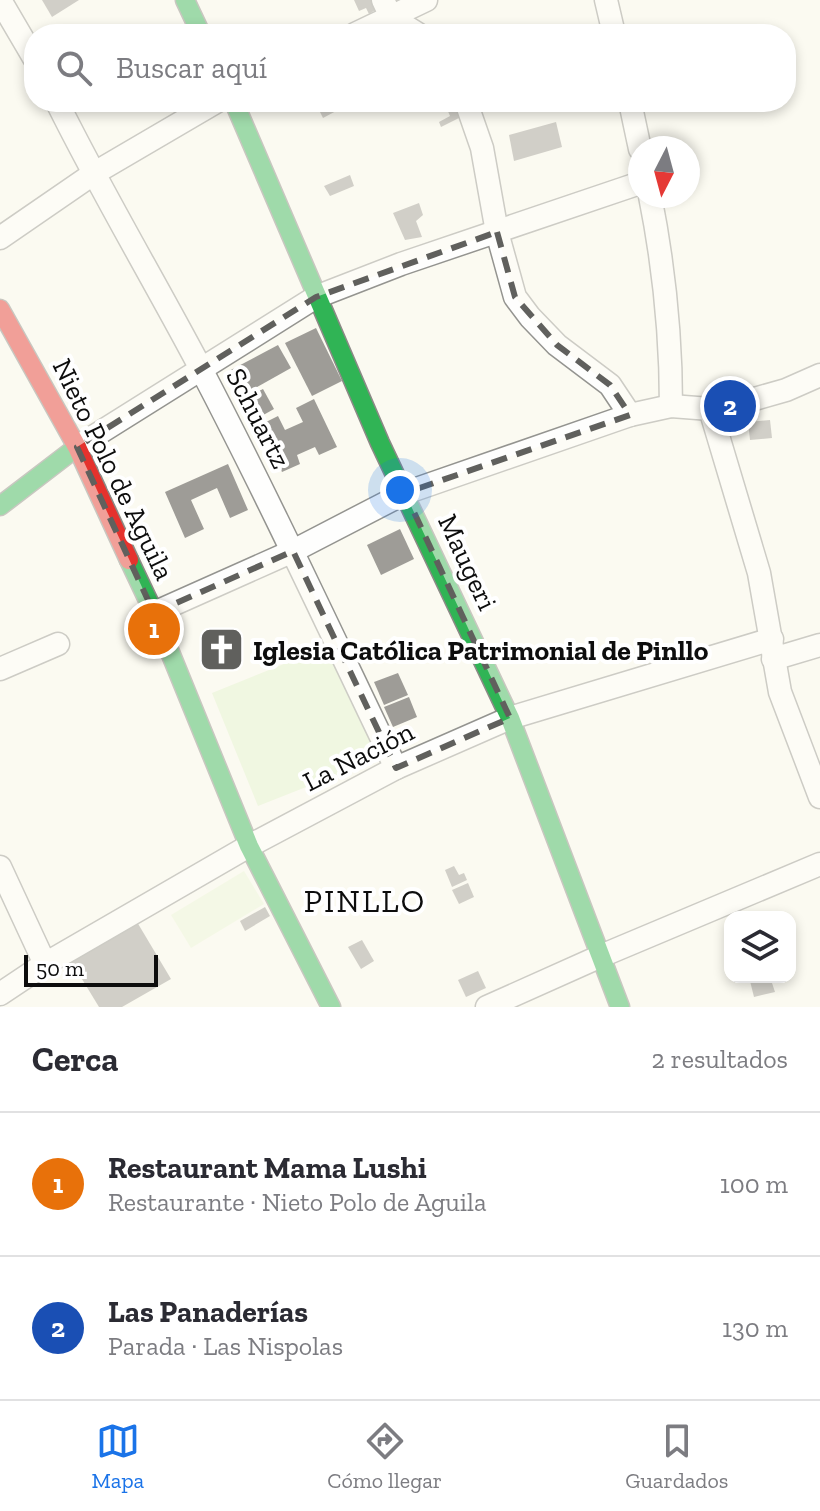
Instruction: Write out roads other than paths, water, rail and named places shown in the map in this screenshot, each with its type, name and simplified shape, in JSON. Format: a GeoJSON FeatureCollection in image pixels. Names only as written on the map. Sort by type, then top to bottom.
{"type":"FeatureCollection","features":[{"type":"Feature","properties":{"kind":"street"},"geometry":{"type":"LineString","coordinates":[[0,0],[24,41]]}},
{"type":"Feature","properties":{"kind":"street"},"geometry":{"type":"LineString","coordinates":[[185,0],[196,24]]}},
{"type":"Feature","properties":{"kind":"street"},"geometry":{"type":"LineString","coordinates":[[367,24],[387,8],[426,0]]}},
{"type":"Feature","properties":{"kind":"street"},"geometry":{"type":"LineString","coordinates":[[606,0],[612,24]]}},
{"type":"Feature","properties":{"kind":"street"},"geometry":{"type":"LineString","coordinates":[[387,8],[406,24]]}},
{"type":"Feature","properties":{"kind":"street","name":"Schuartz"},"geometry":{"type":"LineString","coordinates":[[62,112],[200,368],[293,551],[396,768]]}},
{"type":"Feature","properties":{"kind":"street"},"geometry":{"type":"LineString","coordinates":[[0,238],[93,174],[199,112]]}},
{"type":"Feature","properties":{"kind":"street","name":"Maugeri"},"geometry":{"type":"LineString","coordinates":[[238,112],[374,430],[510,718],[620,1007]]}},
{"type":"Feature","properties":{"kind":"street"},"geometry":{"type":"LineString","coordinates":[[469,112],[482,148],[497,232],[515,297],[557,345],[610,385],[630,415]]}},
{"type":"Feature","properties":{"kind":"street"},"geometry":{"type":"LineString","coordinates":[[632,112],[637,136]]}},
{"type":"Feature","properties":{"kind":"street"},"geometry":{"type":"LineString","coordinates":[[0,506],[77,447],[316,297],[628,187]]}},
{"type":"Feature","properties":{"kind":"street"},"geometry":{"type":"LineString","coordinates":[[652,208],[668,311],[671,406]]}},
{"type":"Feature","properties":{"kind":"street","name":"Nieto Polo de Aguila"},"geometry":{"type":"LineString","coordinates":[[0,309],[77,447],[154,613],[249,846],[331,1007]]}},
{"type":"Feature","properties":{"kind":"street"},"geometry":{"type":"LineString","coordinates":[[154,613],[293,551],[405,493],[630,415],[671,406],[710,409],[786,390],[820,375]]}},
{"type":"Feature","properties":{"kind":"street"},"geometry":{"type":"LineString","coordinates":[[710,409],[759,573],[780,692],[820,797]]}},
{"type":"Feature","properties":{"kind":"street"},"geometry":{"type":"LineString","coordinates":[[0,669],[58,644]]}},
{"type":"Feature","properties":{"kind":"street","name":"La Nación"},"geometry":{"type":"LineString","coordinates":[[0,994],[45,964],[249,846],[396,768],[510,718],[772,649],[820,645]]}},
{"type":"Feature","properties":{"kind":"street"},"geometry":{"type":"LineString","coordinates":[[487,1007],[820,864]]}},
{"type":"Feature","properties":{"kind":"street"},"geometry":{"type":"LineString","coordinates":[[0,867],[45,964]]}},
{"type":"Feature","properties":{"kind":"place","name":"Las Panaderías"},"geometry":{"type":"Point","coordinates":[730,406]}},
{"type":"Feature","properties":{"kind":"place","name":"Restaurant Mama Lushi"},"geometry":{"type":"Point","coordinates":[154,629]}},
{"type":"Feature","properties":{"kind":"place","name":"Iglesia Católica Patrimonial de Pinllo"},"geometry":{"type":"Point","coordinates":[222,650]}},
{"type":"Feature","properties":{"kind":"district","name":"PINLLO"},"geometry":{"type":"Point","coordinates":[365,901]}}]}
